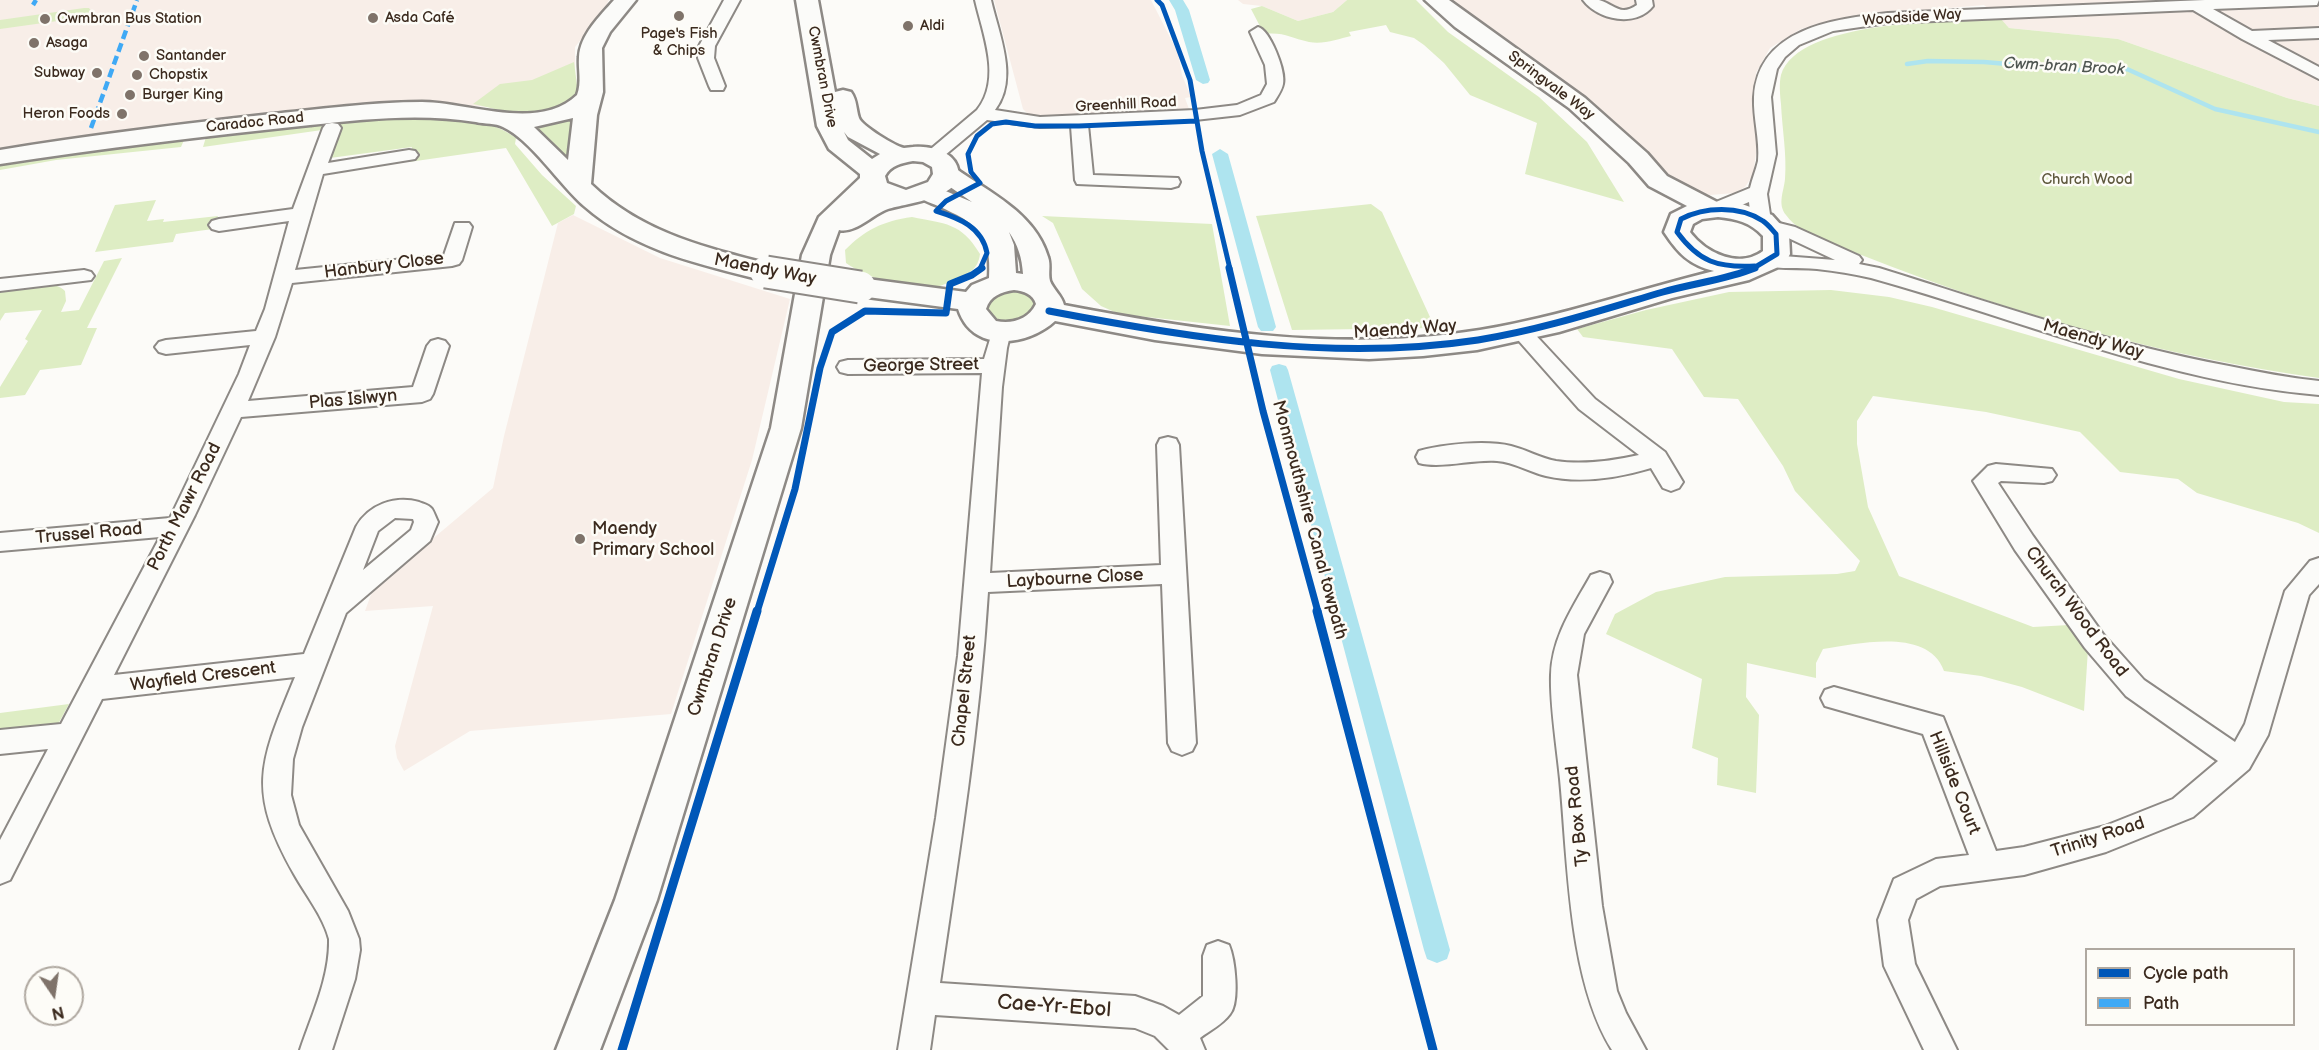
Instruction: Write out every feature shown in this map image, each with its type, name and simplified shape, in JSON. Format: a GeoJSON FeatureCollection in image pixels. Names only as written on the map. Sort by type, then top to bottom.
{"type":"FeatureCollection","features":[{"type":"Feature","properties":{"kind":"street"},"geometry":{"type":"LineString","coordinates":[[578,185],[579,153],[591,92],[589,60],[591,49],[603,27],[625,0]]}},
{"type":"Feature","properties":{"kind":"street"},"geometry":{"type":"LineString","coordinates":[[717,86],[706,58],[707,46],[732,0]]}},
{"type":"Feature","properties":{"kind":"street","name":"Cwmbran Drive"},"geometry":{"type":"LineString","coordinates":[[807,0],[829,126],[838,144],[872,176],[882,192],[915,194],[978,216],[994,230],[1001,241],[1004,252],[1002,282]]}},
{"type":"Feature","properties":{"kind":"street"},"geometry":{"type":"LineString","coordinates":[[983,0],[1000,73],[996,93],[983,114],[939,165],[966,189],[997,207],[1012,219],[1022,232],[1035,258],[1043,299],[1036,325],[1013,331],[1001,331],[984,326],[977,321],[973,315],[973,302],[983,290],[1002,282]]}},
{"type":"Feature","properties":{"kind":"street","name":"Springvale Way"},"geometry":{"type":"LineString","coordinates":[[1436,0],[1463,22],[1577,103],[1638,158],[1658,181],[1714,208]]}},
{"type":"Feature","properties":{"kind":"street"},"geometry":{"type":"LineString","coordinates":[[1591,0],[1604,10],[1628,14],[1641,10],[1645,6],[1644,0]]}},
{"type":"Feature","properties":{"kind":"street","name":"Woodside Way"},"geometry":{"type":"LineString","coordinates":[[1764,223],[1758,191],[1767,168],[1768,155],[1762,110],[1766,72],[1780,51],[1807,34],[1845,23],[1888,18],[2317,0]]}},
{"type":"Feature","properties":{"kind":"street"},"geometry":{"type":"LineString","coordinates":[[2196,5],[2319,74]]}},
{"type":"Feature","properties":{"kind":"street","name":"Greenhill Road"},"geometry":{"type":"LineString","coordinates":[[983,114],[1027,122],[1226,113],[1240,110],[1260,103],[1272,94],[1275,78],[1268,50],[1258,32]]}},
{"type":"Feature","properties":{"kind":"street"},"geometry":{"type":"LineString","coordinates":[[2248,36],[2319,33]]}},
{"type":"Feature","properties":{"kind":"street","name":"Cwmbran Drive"},"geometry":{"type":"LineString","coordinates":[[837,50],[848,121],[857,132],[899,155]]}},
{"type":"Feature","properties":{"kind":"street"},"geometry":{"type":"LineString","coordinates":[[512,122],[531,122],[557,116],[579,105],[591,92]]}},
{"type":"Feature","properties":{"kind":"street","name":"Caradoc Road"},"geometry":{"type":"LineString","coordinates":[[0,157],[171,132],[390,111],[446,110],[512,122]]}},
{"type":"Feature","properties":{"kind":"street","name":"Greenhill Road"},"geometry":{"type":"LineString","coordinates":[[1079,121],[1084,180],[1171,182]]}},
{"type":"Feature","properties":{"kind":"street","name":"Maendy Way"},"geometry":{"type":"LineString","coordinates":[[512,122],[535,140],[594,201],[611,214],[661,242],[693,255],[766,272],[973,302]]}},
{"type":"Feature","properties":{"kind":"street","name":"Porth Mawr Road"},"geometry":{"type":"LineString","coordinates":[[0,870],[177,526],[266,337],[315,170],[332,128]]}},
{"type":"Feature","properties":{"kind":"street","name":"Cwmbran Drive"},"geometry":{"type":"LineString","coordinates":[[578,1050],[636,900],[786,428],[816,255],[828,223],[888,159],[899,155],[915,154],[939,165],[944,181],[937,187],[879,204],[849,219],[830,235],[816,255]]}},
{"type":"Feature","properties":{"kind":"street"},"geometry":{"type":"LineString","coordinates":[[315,170],[409,155]]}},
{"type":"Feature","properties":{"kind":"street","name":"Springvale Way"},"geometry":{"type":"LineString","coordinates":[[1658,181],[1664,202],[1680,235]]}},
{"type":"Feature","properties":{"kind":"street"},"geometry":{"type":"LineString","coordinates":[[1664,291],[1678,278],[1687,259],[1680,235],[1688,213],[1714,208],[1758,191]]}},
{"type":"Feature","properties":{"kind":"street","name":"Maendy Way"},"geometry":{"type":"LineString","coordinates":[[1714,208],[1741,212],[1788,231],[1854,261],[1872,272]]}},
{"type":"Feature","properties":{"kind":"street"},"geometry":{"type":"LineString","coordinates":[[219,225],[302,214]]}},
{"type":"Feature","properties":{"kind":"street"},"geometry":{"type":"LineString","coordinates":[[1762,263],[1777,254],[1779,247],[1774,233],[1764,223]]}},
{"type":"Feature","properties":{"kind":"street","name":"Hanbury Close"},"geometry":{"type":"LineString","coordinates":[[284,278],[452,260],[462,226]]}},
{"type":"Feature","properties":{"kind":"street","name":"Maendy Way"},"geometry":{"type":"LineString","coordinates":[[1680,235],[1693,253],[1715,263],[1740,267],[1762,263],[1817,263],[1872,272],[2106,346],[2189,366],[2319,388]]}},
{"type":"Feature","properties":{"kind":"street","name":"Maendy Way"},"geometry":{"type":"LineString","coordinates":[[1002,282],[1020,282],[1043,299],[1172,334],[1282,347],[1396,349],[1521,332],[1644,299],[1664,291],[1762,263]]}},
{"type":"Feature","properties":{"kind":"street"},"geometry":{"type":"LineString","coordinates":[[0,285],[84,276]]}},
{"type":"Feature","properties":{"kind":"street","name":"Chapel Street"},"geometry":{"type":"LineString","coordinates":[[914,1050],[959,749],[970,656],[994,366],[1001,331]]}},
{"type":"Feature","properties":{"kind":"street"},"geometry":{"type":"LineString","coordinates":[[1521,332],[1587,404],[1642,442],[1657,458],[1671,482]]}},
{"type":"Feature","properties":{"kind":"street"},"geometry":{"type":"LineString","coordinates":[[166,347],[266,337]]}},
{"type":"Feature","properties":{"kind":"street","name":"Plas Islwyn"},"geometry":{"type":"LineString","coordinates":[[233,410],[422,394],[438,346]]}},
{"type":"Feature","properties":{"kind":"street","name":"George Street"},"geometry":{"type":"LineString","coordinates":[[848,367],[994,366]]}},
{"type":"Feature","properties":{"kind":"street"},"geometry":{"type":"LineString","coordinates":[[1168,445],[1182,742]]}},
{"type":"Feature","properties":{"kind":"street"},"geometry":{"type":"LineString","coordinates":[[1426,457],[1480,452],[1506,453],[1540,466],[1581,471],[1635,465],[1657,458]]}},
{"type":"Feature","properties":{"kind":"street","name":"Church Wood Road"},"geometry":{"type":"LineString","coordinates":[[2044,475],[1996,471],[1985,481],[2024,543],[2088,632],[2135,688],[2240,760]]}},
{"type":"Feature","properties":{"kind":"street","name":"Trussel Road"},"geometry":{"type":"LineString","coordinates":[[0,542],[177,526]]}},
{"type":"Feature","properties":{"kind":"street","name":"Trinity Road"},"geometry":{"type":"LineString","coordinates":[[1941,1050],[1900,966],[1893,920],[1905,889],[1936,873],[2024,861],[2106,839],[2183,808],[2240,760],[2258,727],[2298,591],[2319,568]]}},
{"type":"Feature","properties":{"kind":"street","name":"Laybourne Close"},"geometry":{"type":"LineString","coordinates":[[976,583],[1174,574]]}},
{"type":"Feature","properties":{"kind":"street","name":"Ty Box Road"},"geometry":{"type":"LineString","coordinates":[[1600,582],[1571,633],[1564,675],[1587,906],[1601,991],[1614,1024],[1630,1050]]}},
{"type":"Feature","properties":{"kind":"street"},"geometry":{"type":"LineString","coordinates":[[316,1050],[344,956],[344,939],[288,830],[278,805],[276,783],[279,756],[285,736],[338,606]]}},
{"type":"Feature","properties":{"kind":"street","name":"Wayfield Crescent"},"geometry":{"type":"LineString","coordinates":[[92,689],[314,664]]}},
{"type":"Feature","properties":{"kind":"street","name":"Hillside Court"},"geometry":{"type":"LineString","coordinates":[[1834,698],[1933,725],[1988,867]]}},
{"type":"Feature","properties":{"kind":"street"},"geometry":{"type":"LineString","coordinates":[[0,742],[69,735]]}},
{"type":"Feature","properties":{"kind":"street","name":"Cae-Yr-Ebol"},"geometry":{"type":"LineString","coordinates":[[923,998],[1135,1012],[1162,1021],[1184,1043],[1219,1003],[1218,956]]}},
{"type":"Feature","properties":{"kind":"shaded area"},"geometry":{"type":"Polygon","coordinates":[[[0,0],[609,0],[601,15],[575,47],[575,83],[490,107],[422,103],[0,151],[0,0]]]}},
{"type":"Feature","properties":{"kind":"shaded area"},"geometry":{"type":"Polygon","coordinates":[[[994,0],[1151,0],[1178,53],[1182,75],[1191,97],[1185,98],[1189,109],[1041,117],[1028,114],[1023,109],[994,0]]]}},
{"type":"Feature","properties":{"kind":"shaded area"},"geometry":{"type":"Polygon","coordinates":[[[1238,0],[1347,0],[1333,12],[1298,21],[1262,6],[1243,4],[1238,0]]]}},
{"type":"Feature","properties":{"kind":"shaded area"},"geometry":{"type":"Polygon","coordinates":[[[1447,0],[2319,0],[2319,106],[2287,98],[2118,39],[2009,28],[1984,5],[1856,16],[1801,29],[1770,48],[1756,73],[1754,105],[1758,139],[1753,175],[1745,187],[1735,193],[1710,195],[1686,189],[1671,181],[1561,79],[1483,30],[1447,0]]]}},
{"type":"Feature","properties":{"kind":"shaded area","name":"Maendy Primary School"},"geometry":{"type":"Polygon","coordinates":[[[573,215],[660,258],[790,299],[752,460],[671,714],[470,731],[404,771],[397,758],[395,746],[433,606],[365,611],[373,589],[493,488],[558,223],[573,215]]]}},
{"type":"Feature","properties":{"kind":"green space"},"geometry":{"type":"Polygon","coordinates":[[[1347,0],[1416,0],[1448,32],[1539,97],[1587,142],[1624,202],[1525,174],[1537,123],[1470,95],[1444,63],[1414,38],[1390,32],[1386,25],[1349,32],[1351,36],[1320,43],[1282,35],[1264,34],[1251,9],[1262,6],[1298,21],[1333,12],[1347,0]]]}},
{"type":"Feature","properties":{"kind":"green space"},"geometry":{"type":"Polygon","coordinates":[[[89,8],[92,12],[79,18],[0,29],[0,20],[89,8]]]}},
{"type":"Feature","properties":{"kind":"green space","name":"Church Wood"},"geometry":{"type":"Polygon","coordinates":[[[2000,18],[2009,28],[2118,39],[2287,98],[2319,106],[2319,378],[2204,358],[2031,314],[1919,277],[1822,240],[1793,223],[1783,211],[1781,202],[1785,179],[1785,160],[1780,82],[1781,75],[1793,57],[1816,43],[1845,33],[1914,23],[2000,18]]]}},
{"type":"Feature","properties":{"kind":"green space"},"geometry":{"type":"Polygon","coordinates":[[[574,62],[578,93],[551,109],[527,114],[473,104],[500,84],[532,80],[574,62]]]}},
{"type":"Feature","properties":{"kind":"green space"},"geometry":{"type":"Polygon","coordinates":[[[420,115],[483,123],[506,131],[516,138],[515,144],[542,175],[576,206],[574,214],[552,226],[506,148],[409,162],[412,147],[330,158],[343,127],[203,147],[206,137],[184,140],[181,147],[56,160],[0,170],[0,163],[209,134],[420,115]]]}},
{"type":"Feature","properties":{"kind":"green space"},"geometry":{"type":"Polygon","coordinates":[[[574,116],[571,172],[529,128],[552,124],[574,116]]]}},
{"type":"Feature","properties":{"kind":"green space"},"geometry":{"type":"Polygon","coordinates":[[[156,200],[147,221],[164,219],[163,222],[218,216],[213,229],[176,234],[173,242],[95,252],[115,205],[156,200]]]}},
{"type":"Feature","properties":{"kind":"green space"},"geometry":{"type":"Polygon","coordinates":[[[1371,204],[1382,212],[1435,328],[1292,330],[1256,216],[1371,204]]]}},
{"type":"Feature","properties":{"kind":"green space"},"geometry":{"type":"Polygon","coordinates":[[[1042,216],[1212,224],[1230,326],[1119,314],[1101,306],[1082,289],[1053,223],[1042,216]]]}},
{"type":"Feature","properties":{"kind":"green space"},"geometry":{"type":"Polygon","coordinates":[[[912,217],[943,223],[959,230],[980,254],[975,267],[965,275],[940,286],[919,288],[886,282],[846,263],[845,250],[860,237],[883,224],[912,217]]]}},
{"type":"Feature","properties":{"kind":"green space"},"geometry":{"type":"Polygon","coordinates":[[[122,258],[87,328],[97,328],[81,365],[40,370],[25,395],[0,398],[0,387],[28,341],[25,339],[42,310],[5,313],[0,321],[0,293],[34,284],[52,284],[65,291],[66,301],[61,312],[79,310],[104,261],[122,258]]]}},
{"type":"Feature","properties":{"kind":"green space"},"geometry":{"type":"Polygon","coordinates":[[[1013,290],[1034,297],[1037,307],[1019,320],[1001,322],[988,313],[987,303],[997,294],[1013,290]]]}},
{"type":"Feature","properties":{"kind":"green space"},"geometry":{"type":"Polygon","coordinates":[[[1831,290],[1889,297],[1932,307],[2179,379],[2284,402],[2319,404],[2319,533],[2298,523],[2197,493],[2178,479],[2120,472],[2080,432],[1986,412],[1873,396],[1857,421],[1857,444],[1868,507],[1899,576],[2033,627],[2069,625],[2088,649],[2084,711],[2022,687],[1981,676],[1944,671],[1936,657],[1923,648],[1908,643],[1872,642],[1823,649],[1816,663],[1816,678],[1747,663],[1746,697],[1759,715],[1756,793],[1717,785],[1718,758],[1692,748],[1702,679],[1606,634],[1615,614],[1656,592],[1725,577],[1837,574],[1855,571],[1860,561],[1795,491],[1783,466],[1738,399],[1704,397],[1672,349],[1583,337],[1577,329],[1646,310],[1729,292],[1831,290]]]}},
{"type":"Feature","properties":{"kind":"green space"},"geometry":{"type":"Polygon","coordinates":[[[69,704],[56,728],[0,734],[0,713],[69,704]]]}},
{"type":"Feature","properties":{"kind":"waterway"},"geometry":{"type":"LineString","coordinates":[[1176,0],[1182,10],[1203,80]]}},
{"type":"Feature","properties":{"kind":"waterway","name":"Cwm-bran Brook"},"geometry":{"type":"LineString","coordinates":[[1907,64],[1928,61],[1984,62],[2091,71],[2127,69],[2215,109],[2319,132]]}},
{"type":"Feature","properties":{"kind":"waterway"},"geometry":{"type":"LineString","coordinates":[[1220,154],[1267,327]]}},
{"type":"Feature","properties":{"kind":"waterway"},"geometry":{"type":"LineString","coordinates":[[1279,370],[1437,950]]}},
{"type":"Feature","properties":{"kind":"marked path"},"geometry":{"type":"LineString","coordinates":[[33,5],[36,0]]}},
{"type":"Feature","properties":{"kind":"marked path"},"geometry":{"type":"LineString","coordinates":[[91,128],[137,0]]}},
{"type":"Feature","properties":{"kind":"cycle path","name":"Monmouthshire Canal towpath"},"geometry":{"type":"LineString","coordinates":[[1157,0],[1162,5],[1179,46],[1190,80],[1202,151],[1263,411],[1350,730],[1433,1050]]}},
{"type":"Feature","properties":{"kind":"cycle path"},"geometry":{"type":"LineString","coordinates":[[622,1050],[795,489],[820,368],[832,332],[865,311],[946,313],[950,284],[980,270],[987,253],[979,234],[960,219],[936,211],[946,201],[980,183],[971,172],[967,160],[972,142],[987,126],[1000,122],[1060,126],[1196,121]]}},
{"type":"Feature","properties":{"kind":"cycle path"},"geometry":{"type":"LineString","coordinates":[[1049,311],[1155,331],[1262,345],[1369,349],[1423,347],[1477,340],[1559,322],[1663,292],[1724,278],[1754,268],[1777,254],[1776,234],[1763,220],[1742,212],[1718,209],[1696,212],[1681,219],[1677,232],[1690,250],[1705,260],[1721,265],[1755,266]]}},
{"type":"Feature","properties":{"kind":"place","name":"Page's Fish & Chips"},"geometry":{"type":"Point","coordinates":[679,16]}},
{"type":"Feature","properties":{"kind":"place","name":"Asda Café"},"geometry":{"type":"Point","coordinates":[373,18]}},
{"type":"Feature","properties":{"kind":"place","name":"Cwmbran Bus Station"},"geometry":{"type":"Point","coordinates":[45,19]}},
{"type":"Feature","properties":{"kind":"place","name":"Aldi"},"geometry":{"type":"Point","coordinates":[908,26]}},
{"type":"Feature","properties":{"kind":"place","name":"Asaga"},"geometry":{"type":"Point","coordinates":[34,43]}},
{"type":"Feature","properties":{"kind":"place","name":"Santander"},"geometry":{"type":"Point","coordinates":[144,56]}},
{"type":"Feature","properties":{"kind":"place","name":"Subway"},"geometry":{"type":"Point","coordinates":[97,73]}},
{"type":"Feature","properties":{"kind":"place","name":"Chopstix"},"geometry":{"type":"Point","coordinates":[137,75]}},
{"type":"Feature","properties":{"kind":"place","name":"Burger King"},"geometry":{"type":"Point","coordinates":[130,95]}},
{"type":"Feature","properties":{"kind":"place","name":"Heron Foods"},"geometry":{"type":"Point","coordinates":[122,114]}},
{"type":"Feature","properties":{"kind":"place","name":"Maendy Primary School"},"geometry":{"type":"Point","coordinates":[580,539]}}]}
